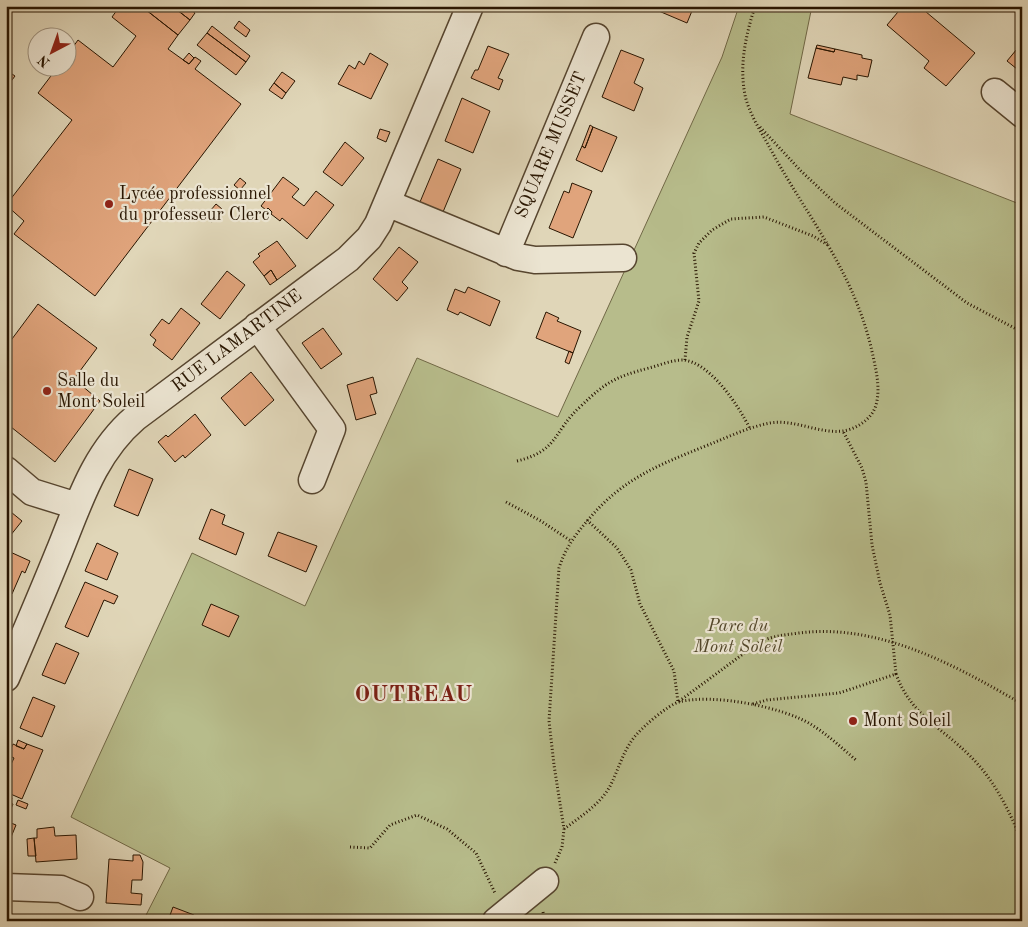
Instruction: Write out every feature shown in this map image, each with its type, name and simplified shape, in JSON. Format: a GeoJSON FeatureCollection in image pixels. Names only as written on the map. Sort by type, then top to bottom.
{"type":"FeatureCollection","features":[{"type":"Feature","properties":{"kind":"street","name":"RUE LAMARTINE"},"geometry":{"type":"LineString","coordinates":[[6,678],[102,453],[123,428],[356,252],[373,232],[470,6]]}},
{"type":"Feature","properties":{"kind":"street","name":"SQUARE MUSSET"},"geometry":{"type":"LineString","coordinates":[[506,253],[596,37]]}},
{"type":"Feature","properties":{"kind":"street"},"geometry":{"type":"LineString","coordinates":[[995,92],[1022,114]]}},
{"type":"Feature","properties":{"kind":"street"},"geometry":{"type":"LineString","coordinates":[[387,203],[518,258],[535,260],[623,258]]}},
{"type":"Feature","properties":{"kind":"street"},"geometry":{"type":"LineString","coordinates":[[256,326],[332,429],[312,480]]}},
{"type":"Feature","properties":{"kind":"street"},"geometry":{"type":"LineString","coordinates":[[6,470],[32,492],[78,506]]}},
{"type":"Feature","properties":{"kind":"street"},"geometry":{"type":"LineString","coordinates":[[501,917],[545,882]]}},
{"type":"Feature","properties":{"kind":"street"},"geometry":{"type":"LineString","coordinates":[[6,887],[61,889],[80,896]]}},
{"type":"Feature","properties":{"kind":"path"},"geometry":{"type":"LineString","coordinates":[[545,921],[542,905],[545,882],[562,847],[564,829],[549,721],[559,568],[563,554],[571,541],[587,520],[613,493],[650,470],[769,423],[785,422],[843,431],[854,428],[872,414],[877,397],[876,368],[856,298],[830,247],[757,124],[745,97],[741,64],[755,6]]}},
{"type":"Feature","properties":{"kind":"path"},"geometry":{"type":"LineString","coordinates":[[757,124],[801,171],[835,202],[967,303],[1022,332]]}},
{"type":"Feature","properties":{"kind":"path"},"geometry":{"type":"LineString","coordinates":[[685,360],[687,336],[700,301],[694,253],[699,243],[719,224],[742,217],[764,217],[813,236],[830,247]]}},
{"type":"Feature","properties":{"kind":"path"},"geometry":{"type":"LineString","coordinates":[[517,461],[538,455],[548,449],[572,414],[613,379],[667,363],[685,360],[699,367],[717,382],[739,407],[750,429]]}},
{"type":"Feature","properties":{"kind":"path"},"geometry":{"type":"LineString","coordinates":[[843,431],[862,468],[866,482],[872,545],[880,583],[890,616],[896,674],[904,693],[918,712],[959,746],[986,775],[1003,800],[1022,842]]}},
{"type":"Feature","properties":{"kind":"path"},"geometry":{"type":"LineString","coordinates":[[506,502],[542,521],[571,541]]}},
{"type":"Feature","properties":{"kind":"path"},"geometry":{"type":"LineString","coordinates":[[587,520],[617,548],[631,570],[640,604],[674,671],[678,702]]}},
{"type":"Feature","properties":{"kind":"path"},"geometry":{"type":"LineString","coordinates":[[564,829],[601,799],[609,788],[635,736],[758,642],[766,639],[805,632],[833,631],[893,643],[959,669],[1022,704]]}},
{"type":"Feature","properties":{"kind":"path"},"geometry":{"type":"LineString","coordinates":[[753,704],[767,700],[839,693],[896,674]]}},
{"type":"Feature","properties":{"kind":"path"},"geometry":{"type":"LineString","coordinates":[[678,702],[700,700],[753,704],[790,714],[812,725],[856,761]]}},
{"type":"Feature","properties":{"kind":"path"},"geometry":{"type":"LineString","coordinates":[[350,847],[370,848],[390,825],[417,816],[447,829],[476,853],[501,917]]}},
{"type":"Feature","properties":{"kind":"green space","name":"Parc du Mont Soleil"},"geometry":{"type":"Polygon","coordinates":[[[739,6],[812,6],[790,114],[1022,205],[1022,921],[143,921],[170,868],[71,817],[192,553],[305,606],[417,358],[558,417],[722,57],[739,6]]]}},
{"type":"Feature","properties":{"kind":"building"},"geometry":{"type":"Polygon","coordinates":[[[120,6],[141,6],[178,35],[168,49],[189,64],[195,57],[201,61],[195,69],[241,104],[95,296],[14,234],[24,221],[6,205],[72,120],[38,93],[49,78],[78,78],[78,40],[113,67],[136,36],[112,17],[120,6]]]}},
{"type":"Feature","properties":{"kind":"building"},"geometry":{"type":"Polygon","coordinates":[[[141,6],[172,6],[190,20],[178,35],[141,6]]]}},
{"type":"Feature","properties":{"kind":"building"},"geometry":{"type":"Polygon","coordinates":[[[172,6],[186,6],[195,13],[190,20],[172,6]]]}},
{"type":"Feature","properties":{"kind":"building"},"geometry":{"type":"Polygon","coordinates":[[[647,6],[694,6],[687,23],[647,6]]]}},
{"type":"Feature","properties":{"kind":"building"},"geometry":{"type":"Polygon","coordinates":[[[903,6],[919,6],[975,53],[946,86],[924,68],[929,61],[887,25],[903,6]]]}},
{"type":"Feature","properties":{"kind":"building"},"geometry":{"type":"Polygon","coordinates":[[[239,21],[250,30],[246,37],[234,28],[239,21]]]}},
{"type":"Feature","properties":{"kind":"building"},"geometry":{"type":"Polygon","coordinates":[[[212,26],[250,56],[246,62],[207,33],[212,26]]]}},
{"type":"Feature","properties":{"kind":"building"},"geometry":{"type":"Polygon","coordinates":[[[207,33],[246,62],[236,75],[197,45],[207,33]]]}},
{"type":"Feature","properties":{"kind":"building"},"geometry":{"type":"Polygon","coordinates":[[[1022,43],[1022,73],[1007,61],[1022,43]]]}},
{"type":"Feature","properties":{"kind":"building"},"geometry":{"type":"Polygon","coordinates":[[[817,45],[835,49],[834,52],[816,48],[817,45]]]}},
{"type":"Feature","properties":{"kind":"building"},"geometry":{"type":"Polygon","coordinates":[[[488,46],[509,54],[498,78],[503,80],[499,90],[471,78],[475,70],[478,70],[488,46]]]}},
{"type":"Feature","properties":{"kind":"building"},"geometry":{"type":"Polygon","coordinates":[[[816,48],[834,52],[835,49],[862,55],[862,58],[872,60],[868,77],[857,75],[857,80],[843,77],[841,85],[808,78],[816,48]]]}},
{"type":"Feature","properties":{"kind":"building"},"geometry":{"type":"Polygon","coordinates":[[[621,50],[644,59],[634,83],[643,88],[634,111],[602,97],[621,50]]]}},
{"type":"Feature","properties":{"kind":"building"},"geometry":{"type":"Polygon","coordinates":[[[189,53],[194,58],[189,64],[183,60],[189,53]]]}},
{"type":"Feature","properties":{"kind":"building"},"geometry":{"type":"Polygon","coordinates":[[[370,53],[388,64],[371,99],[338,84],[349,65],[355,69],[359,61],[364,65],[370,53]]]}},
{"type":"Feature","properties":{"kind":"building"},"geometry":{"type":"Polygon","coordinates":[[[6,70],[15,76],[6,88],[6,70]]]}},
{"type":"Feature","properties":{"kind":"building"},"geometry":{"type":"Polygon","coordinates":[[[282,72],[295,81],[286,93],[274,83],[282,72]]]}},
{"type":"Feature","properties":{"kind":"building"},"geometry":{"type":"Polygon","coordinates":[[[274,83],[286,93],[282,99],[269,90],[274,83]]]}},
{"type":"Feature","properties":{"kind":"building"},"geometry":{"type":"Polygon","coordinates":[[[462,98],[490,111],[473,153],[445,141],[462,98]]]}},
{"type":"Feature","properties":{"kind":"building"},"geometry":{"type":"Polygon","coordinates":[[[590,125],[593,127],[585,148],[582,146],[590,125]]]}},
{"type":"Feature","properties":{"kind":"building"},"geometry":{"type":"Polygon","coordinates":[[[593,127],[617,137],[602,172],[576,160],[582,146],[585,148],[593,127]]]}},
{"type":"Feature","properties":{"kind":"building"},"geometry":{"type":"Polygon","coordinates":[[[380,129],[390,132],[386,142],[377,138],[380,129]]]}},
{"type":"Feature","properties":{"kind":"building"},"geometry":{"type":"Polygon","coordinates":[[[345,142],[364,158],[342,186],[323,172],[345,142]]]}},
{"type":"Feature","properties":{"kind":"building"},"geometry":{"type":"Polygon","coordinates":[[[438,159],[461,169],[443,212],[420,202],[438,159]]]}},
{"type":"Feature","properties":{"kind":"building"},"geometry":{"type":"Polygon","coordinates":[[[283,177],[299,189],[292,197],[304,206],[316,191],[334,205],[307,239],[282,218],[280,221],[271,214],[272,212],[268,208],[266,210],[261,206],[283,177]]]}},
{"type":"Feature","properties":{"kind":"building"},"geometry":{"type":"Polygon","coordinates":[[[240,178],[246,183],[240,190],[234,185],[240,178]]]}},
{"type":"Feature","properties":{"kind":"building"},"geometry":{"type":"Polygon","coordinates":[[[572,183],[592,191],[573,238],[549,228],[564,191],[569,193],[572,183]]]}},
{"type":"Feature","properties":{"kind":"building"},"geometry":{"type":"Polygon","coordinates":[[[216,204],[222,209],[212,222],[205,217],[216,204]]]}},
{"type":"Feature","properties":{"kind":"building"},"geometry":{"type":"Polygon","coordinates":[[[277,241],[296,266],[277,280],[271,270],[264,276],[253,262],[260,256],[258,254],[277,241]]]}},
{"type":"Feature","properties":{"kind":"building"},"geometry":{"type":"Polygon","coordinates":[[[399,247],[418,262],[402,282],[408,288],[397,301],[373,279],[399,247]]]}},
{"type":"Feature","properties":{"kind":"building"},"geometry":{"type":"Polygon","coordinates":[[[271,270],[277,280],[270,285],[264,276],[271,270]]]}},
{"type":"Feature","properties":{"kind":"building"},"geometry":{"type":"Polygon","coordinates":[[[227,271],[245,285],[220,319],[201,304],[227,271]]]}},
{"type":"Feature","properties":{"kind":"building"},"geometry":{"type":"Polygon","coordinates":[[[468,287],[500,301],[490,326],[460,312],[458,315],[447,310],[455,289],[465,293],[468,287]]]}},
{"type":"Feature","properties":{"kind":"building","name":"Salle du Mont Soleil"},"geometry":{"type":"Polygon","coordinates":[[[38,304],[97,348],[74,379],[100,401],[55,462],[6,423],[6,347],[38,304]]]}},
{"type":"Feature","properties":{"kind":"building"},"geometry":{"type":"Polygon","coordinates":[[[181,308],[200,323],[172,360],[153,345],[156,340],[150,335],[162,319],[169,324],[181,308]]]}},
{"type":"Feature","properties":{"kind":"building"},"geometry":{"type":"Polygon","coordinates":[[[546,312],[559,318],[557,321],[581,331],[573,353],[536,338],[546,312]]]}},
{"type":"Feature","properties":{"kind":"building"},"geometry":{"type":"Polygon","coordinates":[[[323,328],[342,354],[321,369],[302,343],[323,328]]]}},
{"type":"Feature","properties":{"kind":"building"},"geometry":{"type":"Polygon","coordinates":[[[569,351],[573,353],[569,364],[565,362],[569,351]]]}},
{"type":"Feature","properties":{"kind":"building"},"geometry":{"type":"Polygon","coordinates":[[[251,372],[274,400],[245,426],[221,398],[251,372]]]}},
{"type":"Feature","properties":{"kind":"building"},"geometry":{"type":"Polygon","coordinates":[[[373,377],[377,393],[370,395],[376,414],[356,420],[347,385],[373,377]]]}},
{"type":"Feature","properties":{"kind":"building"},"geometry":{"type":"Polygon","coordinates":[[[195,414],[211,435],[185,458],[183,455],[175,462],[158,442],[166,435],[168,437],[195,414]]]}},
{"type":"Feature","properties":{"kind":"building"},"geometry":{"type":"Polygon","coordinates":[[[129,469],[153,479],[138,516],[114,506],[129,469]]]}},
{"type":"Feature","properties":{"kind":"building"},"geometry":{"type":"Polygon","coordinates":[[[6,508],[22,521],[6,541],[6,508]]]}},
{"type":"Feature","properties":{"kind":"building"},"geometry":{"type":"Polygon","coordinates":[[[211,509],[225,515],[222,524],[244,533],[236,555],[199,539],[211,509]]]}},
{"type":"Feature","properties":{"kind":"building"},"geometry":{"type":"Polygon","coordinates":[[[278,532],[317,546],[306,572],[268,556],[278,532]]]}},
{"type":"Feature","properties":{"kind":"building"},"geometry":{"type":"Polygon","coordinates":[[[97,543],[118,553],[107,580],[85,571],[97,543]]]}},
{"type":"Feature","properties":{"kind":"building"},"geometry":{"type":"Polygon","coordinates":[[[8,551],[30,561],[25,573],[22,571],[12,594],[6,591],[8,551]]]}},
{"type":"Feature","properties":{"kind":"building"},"geometry":{"type":"Polygon","coordinates":[[[85,582],[118,596],[114,604],[104,600],[88,637],[65,627],[85,582]]]}},
{"type":"Feature","properties":{"kind":"building"},"geometry":{"type":"Polygon","coordinates":[[[211,604],[239,616],[229,637],[202,625],[211,604]]]}},
{"type":"Feature","properties":{"kind":"building"},"geometry":{"type":"Polygon","coordinates":[[[56,643],[79,653],[65,684],[42,675],[56,643]]]}},
{"type":"Feature","properties":{"kind":"building"},"geometry":{"type":"Polygon","coordinates":[[[33,697],[55,706],[42,737],[20,728],[33,697]]]}},
{"type":"Feature","properties":{"kind":"building"},"geometry":{"type":"Polygon","coordinates":[[[18,740],[27,744],[24,749],[16,746],[18,740]]]}},
{"type":"Feature","properties":{"kind":"building"},"geometry":{"type":"Polygon","coordinates":[[[13,744],[24,749],[27,744],[43,750],[22,799],[6,792],[6,775],[14,758],[8,755],[13,744]]]}},
{"type":"Feature","properties":{"kind":"building"},"geometry":{"type":"Polygon","coordinates":[[[6,795],[12,798],[10,803],[13,804],[6,821],[6,795]]]}},
{"type":"Feature","properties":{"kind":"building"},"geometry":{"type":"Polygon","coordinates":[[[18,800],[28,804],[26,809],[16,805],[18,800]]]}},
{"type":"Feature","properties":{"kind":"building"},"geometry":{"type":"Polygon","coordinates":[[[6,821],[16,825],[7,847],[6,847],[6,821]]]}},
{"type":"Feature","properties":{"kind":"building"},"geometry":{"type":"Polygon","coordinates":[[[54,827],[55,836],[76,835],[77,859],[36,862],[34,838],[37,838],[37,829],[54,827]]]}},
{"type":"Feature","properties":{"kind":"building"},"geometry":{"type":"Polygon","coordinates":[[[34,838],[36,856],[28,856],[27,839],[34,838]]]}},
{"type":"Feature","properties":{"kind":"building"},"geometry":{"type":"Polygon","coordinates":[[[133,855],[140,855],[143,862],[142,880],[132,880],[131,893],[142,894],[141,905],[106,903],[109,859],[133,861],[133,855]]]}},
{"type":"Feature","properties":{"kind":"building"},"geometry":{"type":"Polygon","coordinates":[[[173,907],[194,915],[192,921],[175,921],[169,918],[173,907]]]}},
{"type":"Feature","properties":{"kind":"place","name":"Lycée professionnel du professeur Clerc"},"geometry":{"type":"Point","coordinates":[109,204]}},
{"type":"Feature","properties":{"kind":"place","name":"Salle du Mont Soleil"},"geometry":{"type":"Point","coordinates":[47,391]}},
{"type":"Feature","properties":{"kind":"place","name":"Mont Soleil"},"geometry":{"type":"Point","coordinates":[853,721]}},
{"type":"Feature","properties":{"kind":"district","name":"OUTREAU"},"geometry":{"type":"Point","coordinates":[414,695]}}]}
